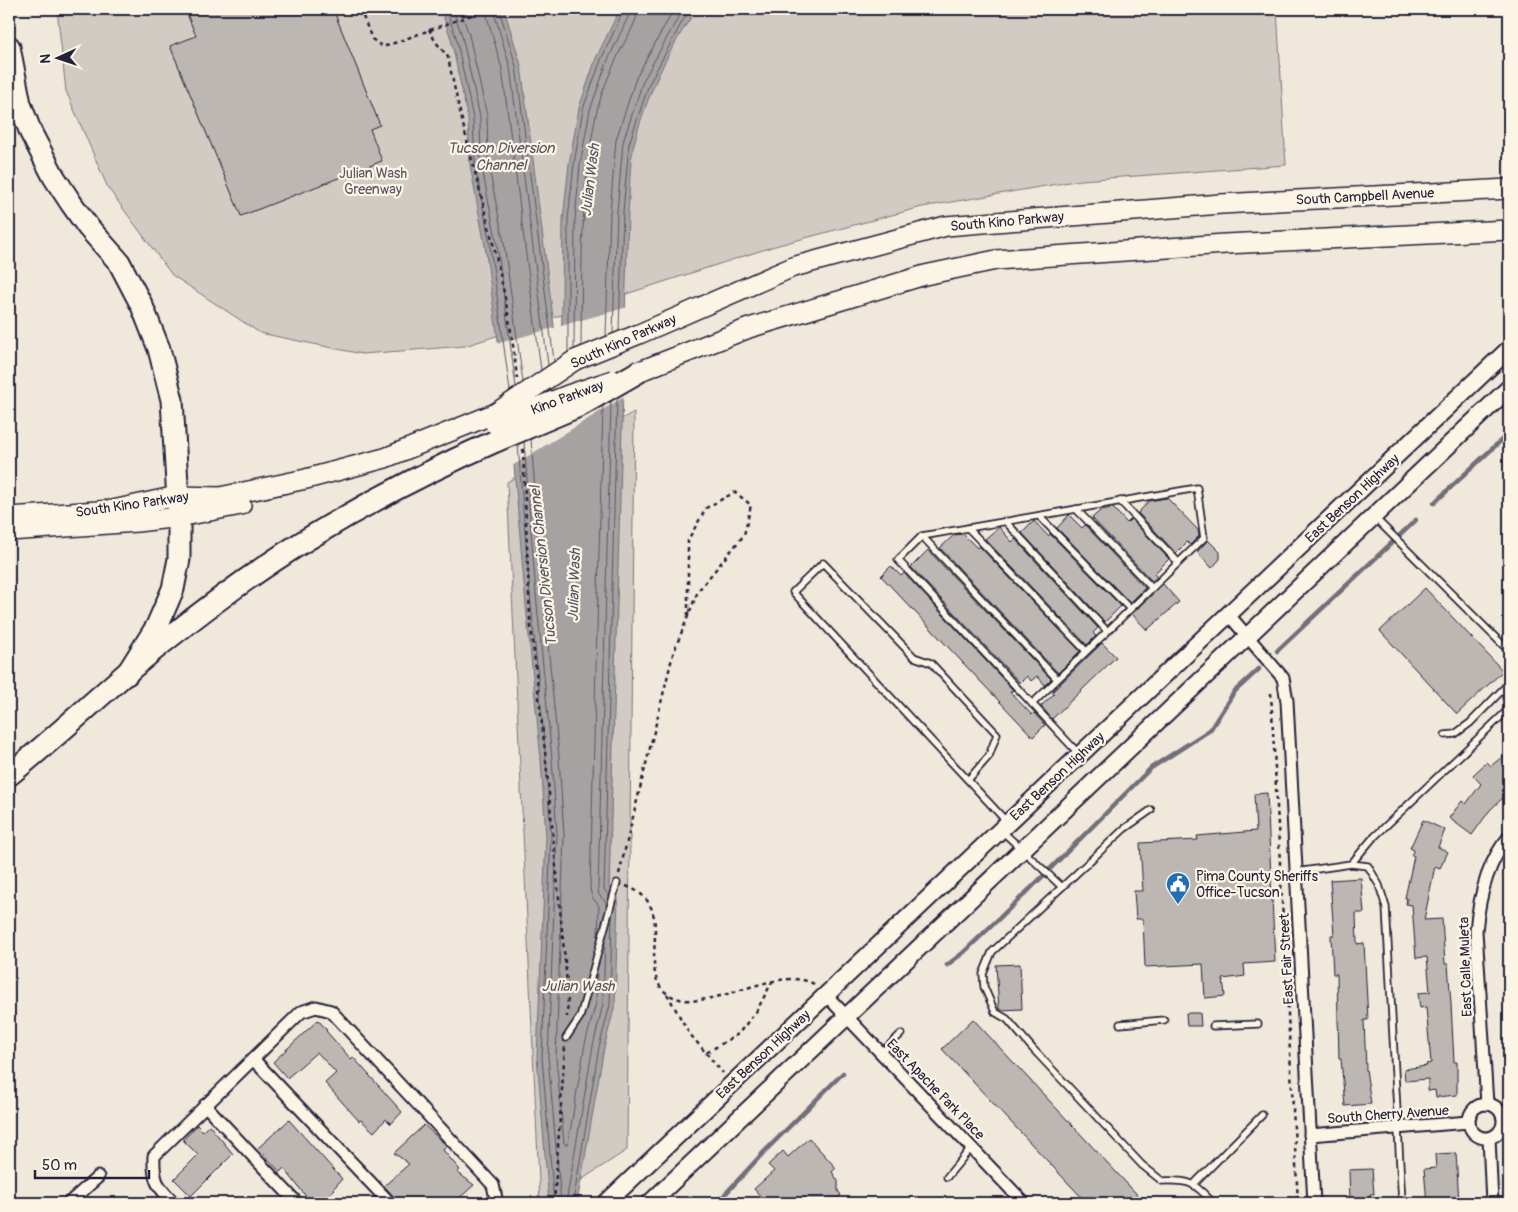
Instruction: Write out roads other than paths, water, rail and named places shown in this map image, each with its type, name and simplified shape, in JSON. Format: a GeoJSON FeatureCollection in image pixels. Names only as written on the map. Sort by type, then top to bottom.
{"type":"FeatureCollection","features":[{"type":"Feature","properties":{"kind":"highway"},"geometry":{"type":"LineString","coordinates":[[9,47],[20,104],[31,133],[54,177],[71,203],[88,227],[119,262],[142,306],[159,349],[172,400],[179,559],[173,588],[157,626],[127,674]]}},
{"type":"Feature","properties":{"kind":"highway"},"geometry":{"type":"LineString","coordinates":[[9,775],[169,638],[238,585],[305,540],[424,474],[496,426],[581,405],[640,371]]}},
{"type":"Feature","properties":{"kind":"main road","name":"South Campbell Avenue"},"geometry":{"type":"LineString","coordinates":[[1221,204],[1509,189]]}},
{"type":"Feature","properties":{"kind":"main road","name":"South Kino Parkway"},"geometry":{"type":"LineString","coordinates":[[9,517],[178,506],[352,468],[496,426],[575,360],[793,267],[946,226],[1221,204]]}},
{"type":"Feature","properties":{"kind":"main road"},"geometry":{"type":"LineString","coordinates":[[640,371],[749,328],[925,275],[996,260],[1225,244],[1506,231]]}},
{"type":"Feature","properties":{"kind":"main road","name":"East Benson Highway"},"geometry":{"type":"LineString","coordinates":[[606,1203],[1509,349]]}},
{"type":"Feature","properties":{"kind":"main road","name":"East Benson Highway"},"geometry":{"type":"LineString","coordinates":[[650,1203],[1509,388]]}},
{"type":"Feature","properties":{"kind":"main road","name":"South Kino Parkway"},"geometry":{"type":"LineString","coordinates":[[9,531],[137,522],[178,506]]}},
{"type":"Feature","properties":{"kind":"street","name":"East Fair Street"},"geometry":{"type":"LineString","coordinates":[[1228,614],[1282,678],[1287,701],[1314,1203]]}},
{"type":"Feature","properties":{"kind":"street","name":"East Calle Muleta"},"geometry":{"type":"LineString","coordinates":[[1487,1104],[1477,923],[1478,906],[1488,873],[1502,845],[1509,837]]}},
{"type":"Feature","properties":{"kind":"street","name":"East Apache Park Place"},"geometry":{"type":"LineString","coordinates":[[826,995],[1024,1203]]}},
{"type":"Feature","properties":{"kind":"street"},"geometry":{"type":"LineString","coordinates":[[174,1203],[159,1188],[154,1173],[154,1156],[301,1012],[316,1007],[331,1011],[493,1185],[497,1203]]}},
{"type":"Feature","properties":{"kind":"street"},"geometry":{"type":"LineString","coordinates":[[253,1059],[390,1203]]}},
{"type":"Feature","properties":{"kind":"street"},"geometry":{"type":"LineString","coordinates":[[1487,1104],[1497,1108],[1506,1122],[1498,1132],[1489,1138],[1483,1138],[1473,1133],[1468,1122],[1470,1112],[1474,1108],[1487,1104]]}},
{"type":"Feature","properties":{"kind":"street"},"geometry":{"type":"LineString","coordinates":[[206,1106],[297,1203]]}},
{"type":"Feature","properties":{"kind":"street","name":"South Cherry Avenue"},"geometry":{"type":"LineString","coordinates":[[1310,1135],[1468,1122]]}},
{"type":"Feature","properties":{"kind":"street"},"geometry":{"type":"LineString","coordinates":[[1489,1138],[1492,1203]]}},
{"type":"Feature","properties":{"kind":"street"},"geometry":{"type":"LineString","coordinates":[[70,1203],[98,1177]]}},
{"type":"Feature","properties":{"kind":"lane"},"geometry":{"type":"LineString","coordinates":[[1032,704],[1204,538],[1197,488],[922,536],[898,560],[1032,704],[1080,755]]}},
{"type":"Feature","properties":{"kind":"lane"},"geometry":{"type":"LineString","coordinates":[[1120,501],[1178,562]]}},
{"type":"Feature","properties":{"kind":"lane"},"geometry":{"type":"LineString","coordinates":[[1076,509],[1152,588]]}},
{"type":"Feature","properties":{"kind":"lane"},"geometry":{"type":"LineString","coordinates":[[1039,516],[1130,609]]}},
{"type":"Feature","properties":{"kind":"lane"},"geometry":{"type":"LineString","coordinates":[[1374,517],[1509,651]]}},
{"type":"Feature","properties":{"kind":"lane"},"geometry":{"type":"LineString","coordinates":[[1005,521],[1107,631]]}},
{"type":"Feature","properties":{"kind":"lane"},"geometry":{"type":"LineString","coordinates":[[968,528],[1086,651]]}},
{"type":"Feature","properties":{"kind":"lane"},"geometry":{"type":"LineString","coordinates":[[922,536],[1058,679]]}},
{"type":"Feature","properties":{"kind":"lane"},"geometry":{"type":"LineString","coordinates":[[968,780],[989,756],[997,734],[931,663],[914,657],[823,563],[793,592],[968,780],[1023,849],[1062,887]]}},
{"type":"Feature","properties":{"kind":"lane"},"geometry":{"type":"LineString","coordinates":[[1445,735],[1455,734],[1470,723],[1509,683]]}},
{"type":"Feature","properties":{"kind":"lane"},"geometry":{"type":"LineString","coordinates":[[1351,864],[1372,839],[1509,709]]}},
{"type":"Feature","properties":{"kind":"lane"},"geometry":{"type":"LineString","coordinates":[[1151,810],[1124,829],[992,952],[983,974],[984,987],[995,1012],[1007,1019],[1142,1165],[1162,1181],[1184,1180],[1201,1190],[1213,1203]]}},
{"type":"Feature","properties":{"kind":"lane"},"geometry":{"type":"LineString","coordinates":[[1296,872],[1351,864],[1368,866],[1379,885],[1386,907],[1402,1203]]}},
{"type":"Feature","properties":{"kind":"lane"},"geometry":{"type":"LineString","coordinates":[[566,1038],[580,1017],[617,883]]}},
{"type":"Feature","properties":{"kind":"lane"},"geometry":{"type":"LineString","coordinates":[[1120,1024],[1164,1020]]}},
{"type":"Feature","properties":{"kind":"lane"},"geometry":{"type":"LineString","coordinates":[[1213,1026],[1258,1024]]}},
{"type":"Feature","properties":{"kind":"lane"},"geometry":{"type":"LineString","coordinates":[[881,1053],[900,1034]]}},
{"type":"Feature","properties":{"kind":"lane"},"geometry":{"type":"LineString","coordinates":[[1193,1185],[1262,1115]]}},
{"type":"Feature","properties":{"kind":"lane"},"geometry":{"type":"LineString","coordinates":[[947,1177],[971,1148]]}},
{"type":"Feature","properties":{"kind":"water","name":"Julian Wash"},"geometry":{"type":"Polygon","coordinates":[[[441,9],[504,9],[521,65],[561,381],[563,219],[569,164],[579,108],[596,58],[620,9],[697,9],[668,56],[652,91],[639,126],[631,160],[609,889],[618,898],[615,1005],[604,1048],[577,1203],[549,1203],[537,1057],[546,836],[541,760],[512,442],[485,246],[470,165],[468,119],[451,39],[441,9]]]}},
{"type":"Feature","properties":{"kind":"waterway"},"geometry":{"type":"LineString","coordinates":[[1434,503],[1509,433]]}},
{"type":"Feature","properties":{"kind":"waterway"},"geometry":{"type":"LineString","coordinates":[[1277,651],[1416,520]]}},
{"type":"Feature","properties":{"kind":"waterway"},"geometry":{"type":"LineString","coordinates":[[947,965],[963,953],[1030,889],[1151,768],[1210,730],[1234,692],[1259,669]]}},
{"type":"Feature","properties":{"kind":"waterway"},"geometry":{"type":"LineString","coordinates":[[717,1203],[763,1153],[843,1073]]}},
{"type":"Feature","properties":{"kind":"place","name":"Pima County Sheriffs Office-Tucson"},"geometry":{"type":"Point","coordinates":[1178,905]}},
{"type":"Feature","properties":{"kind":"water label","name":"Tucson Diversion Channel"},"geometry":{"type":"Point","coordinates":[501,156]}},
{"type":"Feature","properties":{"kind":"water label","name":"Tucson Diversion Channel"},"geometry":{"type":"Point","coordinates":[543,566]}},
{"type":"Feature","properties":{"kind":"park label","name":"Julian Wash Greenway"},"geometry":{"type":"Point","coordinates":[373,182]}}]}
